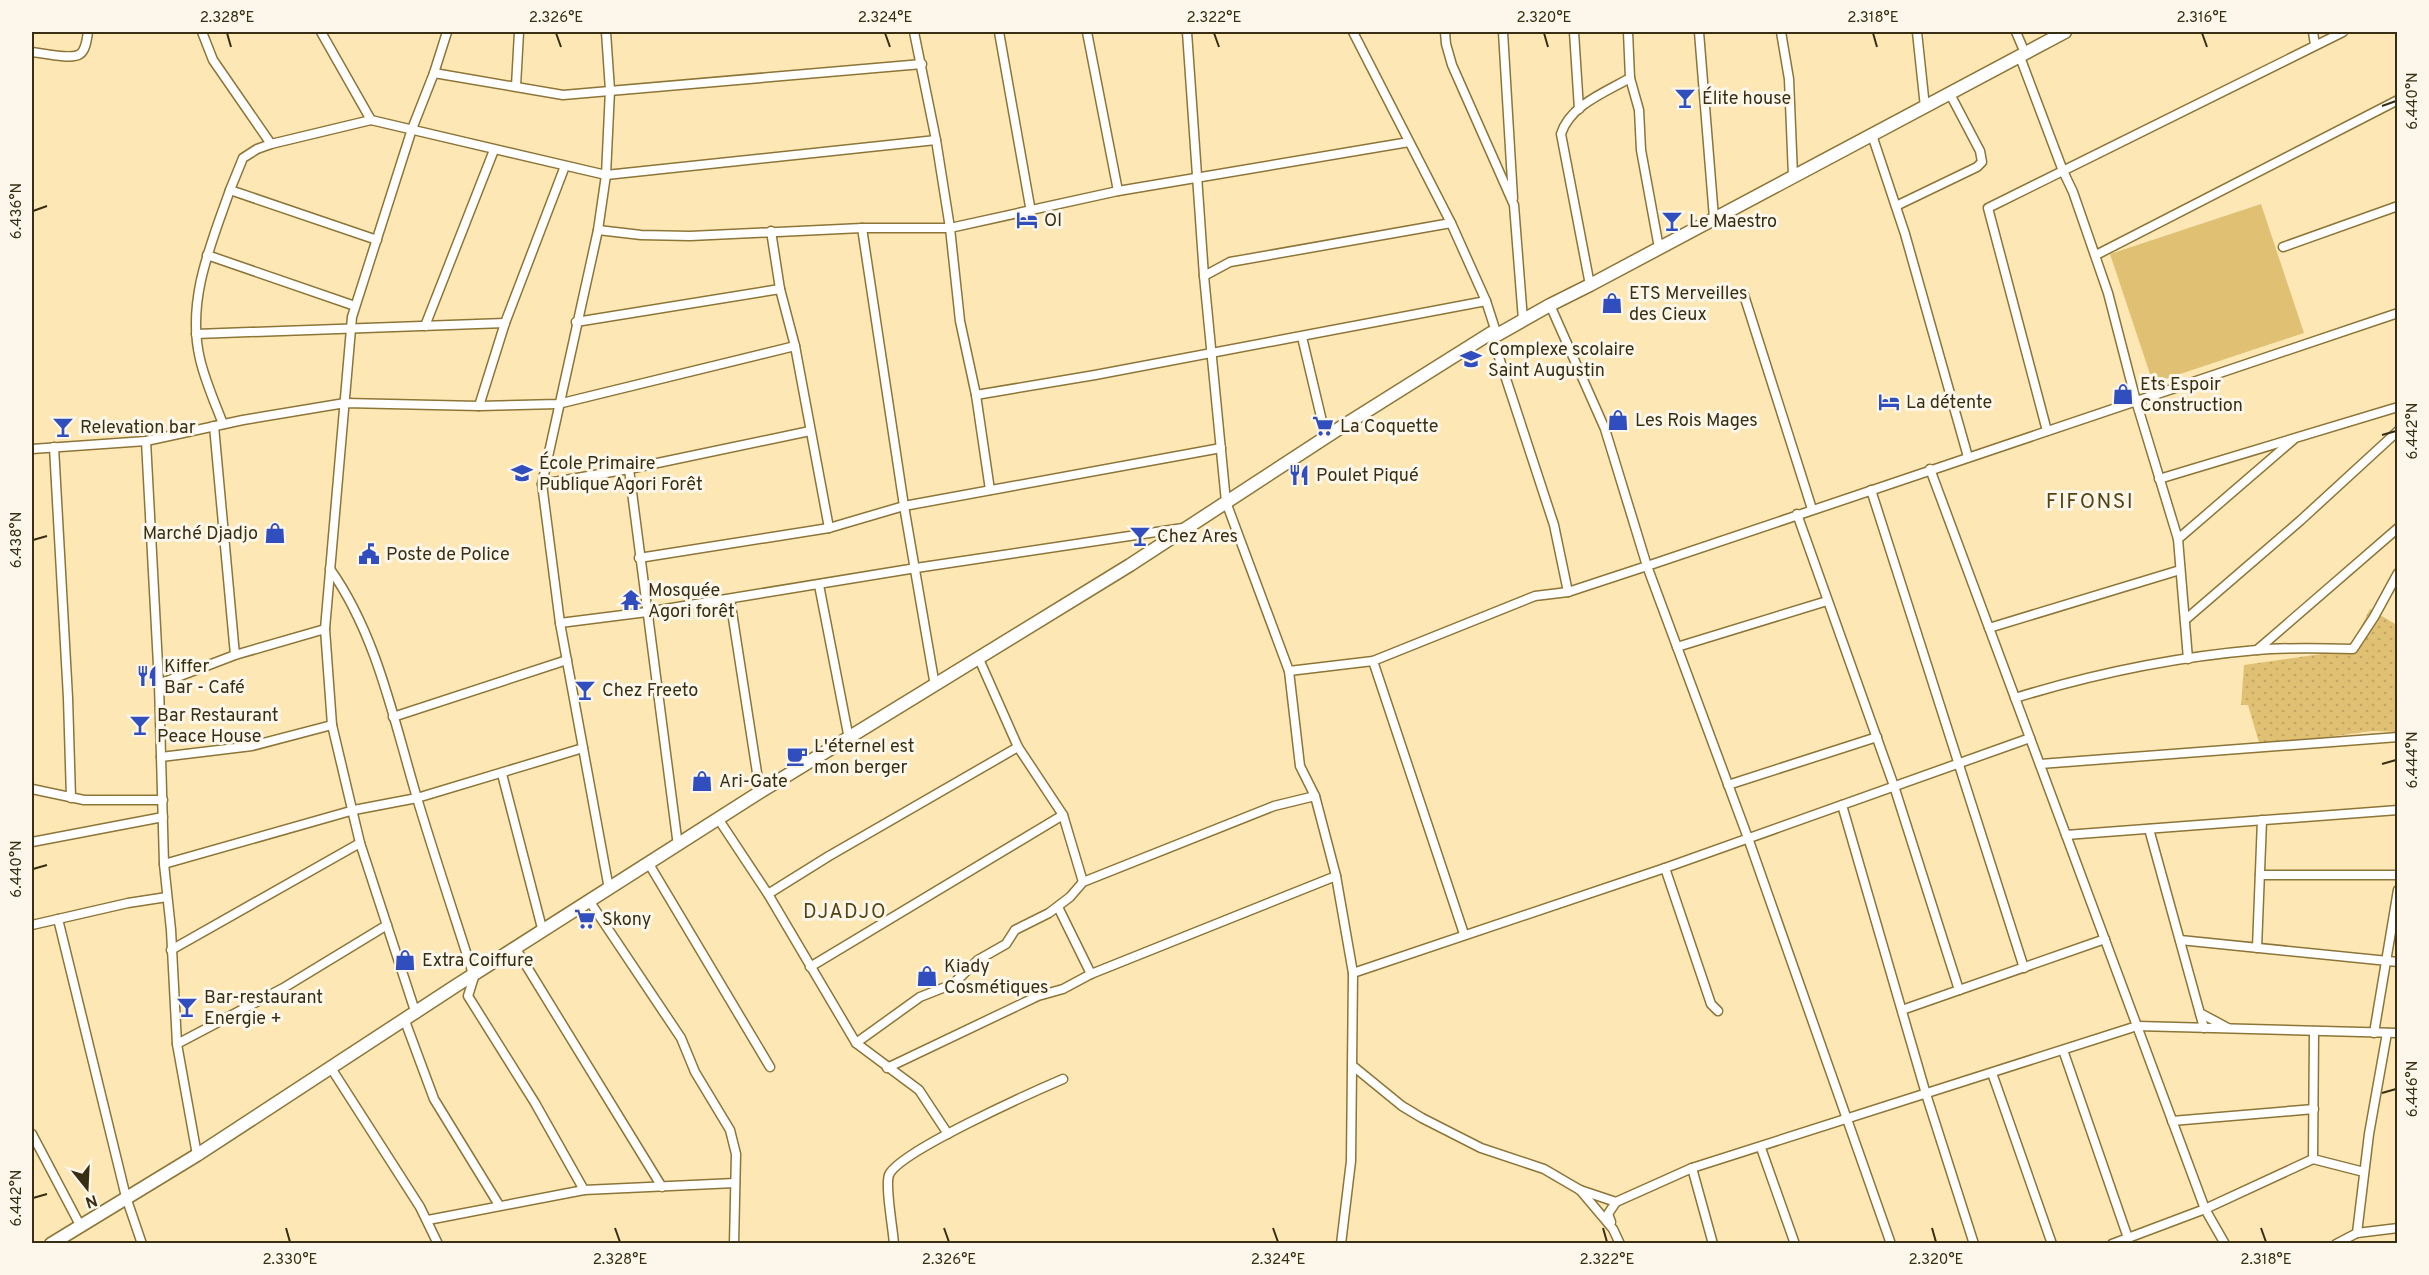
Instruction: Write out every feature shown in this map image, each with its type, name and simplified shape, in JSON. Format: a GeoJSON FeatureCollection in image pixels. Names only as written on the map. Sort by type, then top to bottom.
{"type":"FeatureCollection","features":[{"type":"Feature","properties":{"kind":"main road"},"geometry":{"type":"LineString","coordinates":[[51,1244],[197,1155],[760,792],[979,659],[1494,334],[1659,249],[2065,32]]}},
{"type":"Feature","properties":{"kind":"street"},"geometry":{"type":"LineString","coordinates":[[32,52],[73,57],[84,50],[88,32]]}},
{"type":"Feature","properties":{"kind":"street"},"geometry":{"type":"LineString","coordinates":[[202,32],[213,60],[271,144]]}},
{"type":"Feature","properties":{"kind":"street"},"geometry":{"type":"LineString","coordinates":[[321,32],[371,120]]}},
{"type":"Feature","properties":{"kind":"street"},"geometry":{"type":"LineString","coordinates":[[416,1014],[360,843],[332,725],[325,629],[350,330],[355,306],[412,129],[447,32]]}},
{"type":"Feature","properties":{"kind":"street"},"geometry":{"type":"LineString","coordinates":[[516,86],[519,32]]}},
{"type":"Feature","properties":{"kind":"street"},"geometry":{"type":"LineString","coordinates":[[606,32],[610,90],[606,175],[598,230],[542,484],[560,623],[609,890]]}},
{"type":"Feature","properties":{"kind":"street"},"geometry":{"type":"LineString","coordinates":[[914,32],[936,140],[950,228],[960,321],[976,395],[990,490]]}},
{"type":"Feature","properties":{"kind":"street"},"geometry":{"type":"LineString","coordinates":[[999,32],[1031,212]]}},
{"type":"Feature","properties":{"kind":"street"},"geometry":{"type":"LineString","coordinates":[[1088,32],[1118,191]]}},
{"type":"Feature","properties":{"kind":"street"},"geometry":{"type":"LineString","coordinates":[[1187,32],[1204,276],[1226,502],[1289,671],[1300,766],[1315,796],[1335,876],[1353,973],[1351,1161],[1341,1244]]}},
{"type":"Feature","properties":{"kind":"street"},"geometry":{"type":"LineString","coordinates":[[1353,32],[1451,223],[1486,301],[1494,334],[1554,525],[1568,592]]}},
{"type":"Feature","properties":{"kind":"street"},"geometry":{"type":"LineString","coordinates":[[1445,32],[1452,65],[1514,205]]}},
{"type":"Feature","properties":{"kind":"street"},"geometry":{"type":"LineString","coordinates":[[1503,32],[1524,320]]}},
{"type":"Feature","properties":{"kind":"street"},"geometry":{"type":"LineString","coordinates":[[1574,32],[1578,109]]}},
{"type":"Feature","properties":{"kind":"street"},"geometry":{"type":"LineString","coordinates":[[1628,32],[1630,78],[1639,110],[1641,150],[1659,249]]}},
{"type":"Feature","properties":{"kind":"street"},"geometry":{"type":"LineString","coordinates":[[1698,32],[1714,218]]}},
{"type":"Feature","properties":{"kind":"street"},"geometry":{"type":"LineString","coordinates":[[1781,32],[1789,79],[1793,176]]}},
{"type":"Feature","properties":{"kind":"street"},"geometry":{"type":"LineString","coordinates":[[1917,32],[1925,107]]}},
{"type":"Feature","properties":{"kind":"street"},"geometry":{"type":"LineString","coordinates":[[2016,32],[2063,171],[2096,255],[2136,401],[2178,540],[2188,659]]}},
{"type":"Feature","properties":{"kind":"street"},"geometry":{"type":"LineString","coordinates":[[2313,32],[2315,45]]}},
{"type":"Feature","properties":{"kind":"street"},"geometry":{"type":"LineString","coordinates":[[2047,431],[1988,208],[2343,32]]}},
{"type":"Feature","properties":{"kind":"street"},"geometry":{"type":"LineString","coordinates":[[434,73],[563,95],[922,64]]}},
{"type":"Feature","properties":{"kind":"street"},"geometry":{"type":"LineString","coordinates":[[1590,285],[1561,134],[1565,122],[1578,109],[1630,78]]}},
{"type":"Feature","properties":{"kind":"street"},"geometry":{"type":"LineString","coordinates":[[1896,206],[1977,167],[1982,162],[1980,151],[1950,94]]}},
{"type":"Feature","properties":{"kind":"street"},"geometry":{"type":"LineString","coordinates":[[2096,255],[2397,100]]}},
{"type":"Feature","properties":{"kind":"street"},"geometry":{"type":"LineString","coordinates":[[235,655],[219,425],[200,360],[196,334],[196,310],[207,255],[243,158],[271,144],[371,120],[606,175],[936,140]]}},
{"type":"Feature","properties":{"kind":"street"},"geometry":{"type":"LineString","coordinates":[[1872,135],[1896,206],[1968,457]]}},
{"type":"Feature","properties":{"kind":"street"},"geometry":{"type":"LineString","coordinates":[[598,230],[641,235],[680,236],[862,228],[950,228],[1118,191],[1409,142]]}},
{"type":"Feature","properties":{"kind":"street"},"geometry":{"type":"LineString","coordinates":[[425,326],[494,150]]}},
{"type":"Feature","properties":{"kind":"street"},"geometry":{"type":"LineString","coordinates":[[479,406],[505,324],[565,166]]}},
{"type":"Feature","properties":{"kind":"street"},"geometry":{"type":"LineString","coordinates":[[230,190],[377,240]]}},
{"type":"Feature","properties":{"kind":"street"},"geometry":{"type":"LineString","coordinates":[[2283,248],[2397,206]]}},
{"type":"Feature","properties":{"kind":"street"},"geometry":{"type":"LineString","coordinates":[[1204,276],[1230,262],[1451,223]]}},
{"type":"Feature","properties":{"kind":"street"},"geometry":{"type":"LineString","coordinates":[[862,228],[904,506],[935,686]]}},
{"type":"Feature","properties":{"kind":"street"},"geometry":{"type":"LineString","coordinates":[[771,231],[780,289],[795,346],[830,528]]}},
{"type":"Feature","properties":{"kind":"street"},"geometry":{"type":"LineString","coordinates":[[207,255],[355,306]]}},
{"type":"Feature","properties":{"kind":"street"},"geometry":{"type":"LineString","coordinates":[[576,322],[780,289]]}},
{"type":"Feature","properties":{"kind":"street"},"geometry":{"type":"LineString","coordinates":[[1743,292],[1812,509]]}},
{"type":"Feature","properties":{"kind":"street"},"geometry":{"type":"LineString","coordinates":[[976,395],[1302,337],[1486,301]]}},
{"type":"Feature","properties":{"kind":"street"},"geometry":{"type":"LineString","coordinates":[[1550,305],[1605,429],[1647,566],[1748,838],[1892,1244]]}},
{"type":"Feature","properties":{"kind":"street"},"geometry":{"type":"LineString","coordinates":[[1289,671],[1373,661],[1535,596],[1568,592],[2397,313]]}},
{"type":"Feature","properties":{"kind":"street"},"geometry":{"type":"LineString","coordinates":[[196,334],[505,324]]}},
{"type":"Feature","properties":{"kind":"street"},"geometry":{"type":"LineString","coordinates":[[1302,337],[1326,438]]}},
{"type":"Feature","properties":{"kind":"street"},"geometry":{"type":"LineString","coordinates":[[32,449],[146,441],[219,425],[345,403],[479,406],[558,404],[795,346]]}},
{"type":"Feature","properties":{"kind":"street"},"geometry":{"type":"LineString","coordinates":[[2159,478],[2397,407]]}},
{"type":"Feature","properties":{"kind":"street"},"geometry":{"type":"LineString","coordinates":[[542,484],[629,469],[810,431]]}},
{"type":"Feature","properties":{"kind":"street"},"geometry":{"type":"LineString","coordinates":[[2185,620],[2354,473],[2397,431]]}},
{"type":"Feature","properties":{"kind":"street"},"geometry":{"type":"LineString","coordinates":[[2178,540],[2295,438]]}},
{"type":"Feature","properties":{"kind":"street"},"geometry":{"type":"LineString","coordinates":[[146,441],[159,684],[164,864],[177,1044],[197,1155]]}},
{"type":"Feature","properties":{"kind":"street"},"geometry":{"type":"LineString","coordinates":[[54,447],[68,698],[71,798]]}},
{"type":"Feature","properties":{"kind":"street"},"geometry":{"type":"LineString","coordinates":[[639,558],[830,528],[904,506],[1221,448]]}},
{"type":"Feature","properties":{"kind":"street"},"geometry":{"type":"LineString","coordinates":[[629,469],[678,846]]}},
{"type":"Feature","properties":{"kind":"street"},"geometry":{"type":"LineString","coordinates":[[1930,470],[2205,1209],[2225,1244]]}},
{"type":"Feature","properties":{"kind":"street"},"geometry":{"type":"LineString","coordinates":[[1871,489],[2024,968]]}},
{"type":"Feature","properties":{"kind":"street"},"geometry":{"type":"LineString","coordinates":[[1797,514],[1894,786],[1959,990]]}},
{"type":"Feature","properties":{"kind":"street"},"geometry":{"type":"LineString","coordinates":[[560,623],[647,612],[1189,527]]}},
{"type":"Feature","properties":{"kind":"street"},"geometry":{"type":"LineString","coordinates":[[2257,650],[2397,528]]}},
{"type":"Feature","properties":{"kind":"street"},"geometry":{"type":"LineString","coordinates":[[330,568],[342,586],[364,631],[393,717],[474,977],[468,996],[535,1103],[584,1190]]}},
{"type":"Feature","properties":{"kind":"street"},"geometry":{"type":"LineString","coordinates":[[1989,628],[2180,570]]}},
{"type":"Feature","properties":{"kind":"street"},"geometry":{"type":"LineString","coordinates":[[2015,698],[2058,684],[2188,659],[2257,650],[2353,649],[2374,617],[2397,573]]}},
{"type":"Feature","properties":{"kind":"street"},"geometry":{"type":"LineString","coordinates":[[819,585],[849,739]]}},
{"type":"Feature","properties":{"kind":"street"},"geometry":{"type":"LineString","coordinates":[[730,599],[760,792]]}},
{"type":"Feature","properties":{"kind":"street"},"geometry":{"type":"LineString","coordinates":[[1677,647],[1827,601]]}},
{"type":"Feature","properties":{"kind":"street"},"geometry":{"type":"LineString","coordinates":[[159,684],[235,655],[325,629]]}},
{"type":"Feature","properties":{"kind":"street"},"geometry":{"type":"LineString","coordinates":[[979,659],[1018,747],[1063,815],[1083,882]]}},
{"type":"Feature","properties":{"kind":"street"},"geometry":{"type":"LineString","coordinates":[[393,717],[567,660]]}},
{"type":"Feature","properties":{"kind":"street"},"geometry":{"type":"LineString","coordinates":[[1373,661],[1464,934]]}},
{"type":"Feature","properties":{"kind":"street"},"geometry":{"type":"LineString","coordinates":[[160,757],[252,746],[332,725]]}},
{"type":"Feature","properties":{"kind":"street"},"geometry":{"type":"LineString","coordinates":[[1728,785],[1877,737]]}},
{"type":"Feature","properties":{"kind":"street"},"geometry":{"type":"LineString","coordinates":[[2040,764],[2397,737]]}},
{"type":"Feature","properties":{"kind":"street"},"geometry":{"type":"LineString","coordinates":[[1353,973],[1665,868],[2030,738]]}},
{"type":"Feature","properties":{"kind":"street"},"geometry":{"type":"LineString","coordinates":[[768,894],[829,856],[1018,747]]}},
{"type":"Feature","properties":{"kind":"street"},"geometry":{"type":"LineString","coordinates":[[164,864],[354,810],[417,798],[583,748]]}},
{"type":"Feature","properties":{"kind":"street"},"geometry":{"type":"LineString","coordinates":[[502,774],[543,932]]}},
{"type":"Feature","properties":{"kind":"street"},"geometry":{"type":"LineString","coordinates":[[32,789],[71,798],[94,800],[163,800]]}},
{"type":"Feature","properties":{"kind":"street"},"geometry":{"type":"LineString","coordinates":[[856,1043],[920,997],[953,984],[978,960],[1006,944],[1015,930],[1049,913],[1070,897],[1083,882],[1274,806],[1315,796]]}},
{"type":"Feature","properties":{"kind":"street"},"geometry":{"type":"LineString","coordinates":[[1842,805],[1926,1094],[1974,1244]]}},
{"type":"Feature","properties":{"kind":"street"},"geometry":{"type":"LineString","coordinates":[[2066,835],[2397,810]]}},
{"type":"Feature","properties":{"kind":"street"},"geometry":{"type":"LineString","coordinates":[[810,967],[1063,815]]}},
{"type":"Feature","properties":{"kind":"street"},"geometry":{"type":"LineString","coordinates":[[32,842],[163,817]]}},
{"type":"Feature","properties":{"kind":"street"},"geometry":{"type":"LineString","coordinates":[[719,820],[768,894],[856,1043],[919,1090],[948,1134]]}},
{"type":"Feature","properties":{"kind":"street"},"geometry":{"type":"LineString","coordinates":[[2257,948],[2262,820]]}},
{"type":"Feature","properties":{"kind":"street"},"geometry":{"type":"LineString","coordinates":[[2149,829],[2204,1028]]}},
{"type":"Feature","properties":{"kind":"street"},"geometry":{"type":"LineString","coordinates":[[171,950],[360,843]]}},
{"type":"Feature","properties":{"kind":"street"},"geometry":{"type":"LineString","coordinates":[[649,864],[770,1067]]}},
{"type":"Feature","properties":{"kind":"street"},"geometry":{"type":"LineString","coordinates":[[1665,868],[1712,1004],[1718,1011]]}},
{"type":"Feature","properties":{"kind":"street"},"geometry":{"type":"LineString","coordinates":[[2260,875],[2397,875]]}},
{"type":"Feature","properties":{"kind":"street"},"geometry":{"type":"LineString","coordinates":[[887,1068],[1038,996],[1063,989],[1090,974],[1335,876]]}},
{"type":"Feature","properties":{"kind":"street"},"geometry":{"type":"LineString","coordinates":[[2374,1033],[2397,890]]}},
{"type":"Feature","properties":{"kind":"street"},"geometry":{"type":"LineString","coordinates":[[32,925],[128,903],[168,897]]}},
{"type":"Feature","properties":{"kind":"street"},"geometry":{"type":"LineString","coordinates":[[590,902],[681,1038],[695,1072],[730,1130],[736,1154],[734,1244]]}},
{"type":"Feature","properties":{"kind":"street"},"geometry":{"type":"LineString","coordinates":[[1058,906],[1090,974]]}},
{"type":"Feature","properties":{"kind":"street"},"geometry":{"type":"LineString","coordinates":[[58,919],[126,1197],[142,1244]]}},
{"type":"Feature","properties":{"kind":"street"},"geometry":{"type":"LineString","coordinates":[[177,1044],[285,987],[387,925]]}},
{"type":"Feature","properties":{"kind":"street"},"geometry":{"type":"LineString","coordinates":[[1902,1010],[2105,939]]}},
{"type":"Feature","properties":{"kind":"street"},"geometry":{"type":"LineString","coordinates":[[2180,940],[2397,962]]}},
{"type":"Feature","properties":{"kind":"street"},"geometry":{"type":"LineString","coordinates":[[516,949],[662,1187]]}},
{"type":"Feature","properties":{"kind":"street"},"geometry":{"type":"LineString","coordinates":[[2200,1012],[2229,1029]]}},
{"type":"Feature","properties":{"kind":"street"},"geometry":{"type":"LineString","coordinates":[[405,1021],[434,1099],[499,1205]]}},
{"type":"Feature","properties":{"kind":"street"},"geometry":{"type":"LineString","coordinates":[[1620,1244],[1608,1214],[1616,1202],[1692,1168],[1761,1148],[2137,1026],[2397,1033]]}},
{"type":"Feature","properties":{"kind":"street"},"geometry":{"type":"LineString","coordinates":[[2313,1159],[2314,1031]]}},
{"type":"Feature","properties":{"kind":"street"},"geometry":{"type":"LineString","coordinates":[[2356,1238],[2369,1134],[2387,1033]]}},
{"type":"Feature","properties":{"kind":"street"},"geometry":{"type":"LineString","coordinates":[[2063,1050],[2128,1238]]}},
{"type":"Feature","properties":{"kind":"street"},"geometry":{"type":"LineString","coordinates":[[1353,1066],[1402,1106],[1422,1118],[1481,1148],[1544,1169],[1580,1190],[1616,1202]]}},
{"type":"Feature","properties":{"kind":"street"},"geometry":{"type":"LineString","coordinates":[[331,1068],[428,1220],[438,1244]]}},
{"type":"Feature","properties":{"kind":"street"},"geometry":{"type":"LineString","coordinates":[[1992,1073],[2052,1244]]}},
{"type":"Feature","properties":{"kind":"street"},"geometry":{"type":"LineString","coordinates":[[894,1244],[889,1175],[902,1162],[948,1134],[1022,1096],[1063,1079]]}},
{"type":"Feature","properties":{"kind":"street"},"geometry":{"type":"LineString","coordinates":[[2172,1121],[2314,1109]]}},
{"type":"Feature","properties":{"kind":"street"},"geometry":{"type":"LineString","coordinates":[[32,1134],[35,1152],[80,1225]]}},
{"type":"Feature","properties":{"kind":"street"},"geometry":{"type":"LineString","coordinates":[[1761,1148],[1795,1244]]}},
{"type":"Feature","properties":{"kind":"street"},"geometry":{"type":"LineString","coordinates":[[2112,1244],[2205,1209],[2313,1159],[2364,1172]]}},
{"type":"Feature","properties":{"kind":"street"},"geometry":{"type":"LineString","coordinates":[[1692,1168],[1713,1244]]}},
{"type":"Feature","properties":{"kind":"street"},"geometry":{"type":"LineString","coordinates":[[428,1220],[584,1190],[735,1183]]}},
{"type":"Feature","properties":{"kind":"street"},"geometry":{"type":"LineString","coordinates":[[1580,1190],[1613,1229]]}},
{"type":"Feature","properties":{"kind":"street"},"geometry":{"type":"LineString","coordinates":[[2336,1244],[2397,1228]]}},
{"type":"Feature","properties":{"kind":"shaded area"},"geometry":{"type":"Polygon","coordinates":[[[2261,204],[2304,333],[2153,383],[2110,254],[2261,204]]]}},
{"type":"Feature","properties":{"kind":"shaded area"},"geometry":{"type":"Polygon","coordinates":[[[2370,609],[2397,625],[2397,732],[2373,731],[2260,746],[2248,705],[2241,705],[2244,665],[2349,650],[2370,609]]]}},
{"type":"Feature","properties":{"kind":"place","name":"Élite house"},"geometry":{"type":"Point","coordinates":[1685,98]}},
{"type":"Feature","properties":{"kind":"place","name":"Ol"},"geometry":{"type":"Point","coordinates":[1027,220]}},
{"type":"Feature","properties":{"kind":"place","name":"Le Maestro"},"geometry":{"type":"Point","coordinates":[1672,221]}},
{"type":"Feature","properties":{"kind":"place","name":"ETS Merveilles des Cieux"},"geometry":{"type":"Point","coordinates":[1612,303]}},
{"type":"Feature","properties":{"kind":"place","name":"Complexe scolaire Saint Augustin"},"geometry":{"type":"Point","coordinates":[1471,359]}},
{"type":"Feature","properties":{"kind":"place","name":"Ets Espoir Construction"},"geometry":{"type":"Point","coordinates":[2123,394]}},
{"type":"Feature","properties":{"kind":"place","name":"La détente"},"geometry":{"type":"Point","coordinates":[1889,402]}},
{"type":"Feature","properties":{"kind":"place","name":"Les Rois Mages"},"geometry":{"type":"Point","coordinates":[1618,420]}},
{"type":"Feature","properties":{"kind":"place","name":"La Coquette"},"geometry":{"type":"Point","coordinates":[1323,426]}},
{"type":"Feature","properties":{"kind":"place","name":"Relevation bar"},"geometry":{"type":"Point","coordinates":[63,427]}},
{"type":"Feature","properties":{"kind":"place","name":"École Primaire Publique Agori Forêt"},"geometry":{"type":"Point","coordinates":[522,473]}},
{"type":"Feature","properties":{"kind":"place","name":"Poulet Piqué"},"geometry":{"type":"Point","coordinates":[1299,475]}},
{"type":"Feature","properties":{"kind":"place","name":"Marché Djadjo"},"geometry":{"type":"Point","coordinates":[275,533]}},
{"type":"Feature","properties":{"kind":"place","name":"Chez Ares"},"geometry":{"type":"Point","coordinates":[1140,536]}},
{"type":"Feature","properties":{"kind":"place","name":"Poste de Police"},"geometry":{"type":"Point","coordinates":[369,554]}},
{"type":"Feature","properties":{"kind":"place","name":"Mosquée Agori forêt"},"geometry":{"type":"Point","coordinates":[631,600]}},
{"type":"Feature","properties":{"kind":"place","name":"Kiffer Bar - Café"},"geometry":{"type":"Point","coordinates":[147,676]}},
{"type":"Feature","properties":{"kind":"place","name":"Chez Freeto"},"geometry":{"type":"Point","coordinates":[585,690]}},
{"type":"Feature","properties":{"kind":"place","name":"Bar Restaurant Peace House"},"geometry":{"type":"Point","coordinates":[140,725]}},
{"type":"Feature","properties":{"kind":"place","name":"L'éternel est mon berger"},"geometry":{"type":"Point","coordinates":[797,756]}},
{"type":"Feature","properties":{"kind":"place","name":"Ari-Gate"},"geometry":{"type":"Point","coordinates":[702,781]}},
{"type":"Feature","properties":{"kind":"place","name":"Skony"},"geometry":{"type":"Point","coordinates":[585,919]}},
{"type":"Feature","properties":{"kind":"place","name":"Extra Coiffure"},"geometry":{"type":"Point","coordinates":[405,960]}},
{"type":"Feature","properties":{"kind":"place","name":"Kiady Cosmétiques"},"geometry":{"type":"Point","coordinates":[927,976]}},
{"type":"Feature","properties":{"kind":"place","name":"Bar-restaurant Energie +"},"geometry":{"type":"Point","coordinates":[187,1007]}},
{"type":"Feature","properties":{"kind":"district","name":"FIFONSI"},"geometry":{"type":"Point","coordinates":[2090,501]}},
{"type":"Feature","properties":{"kind":"district","name":"DJADJO"},"geometry":{"type":"Point","coordinates":[845,911]}}]}
